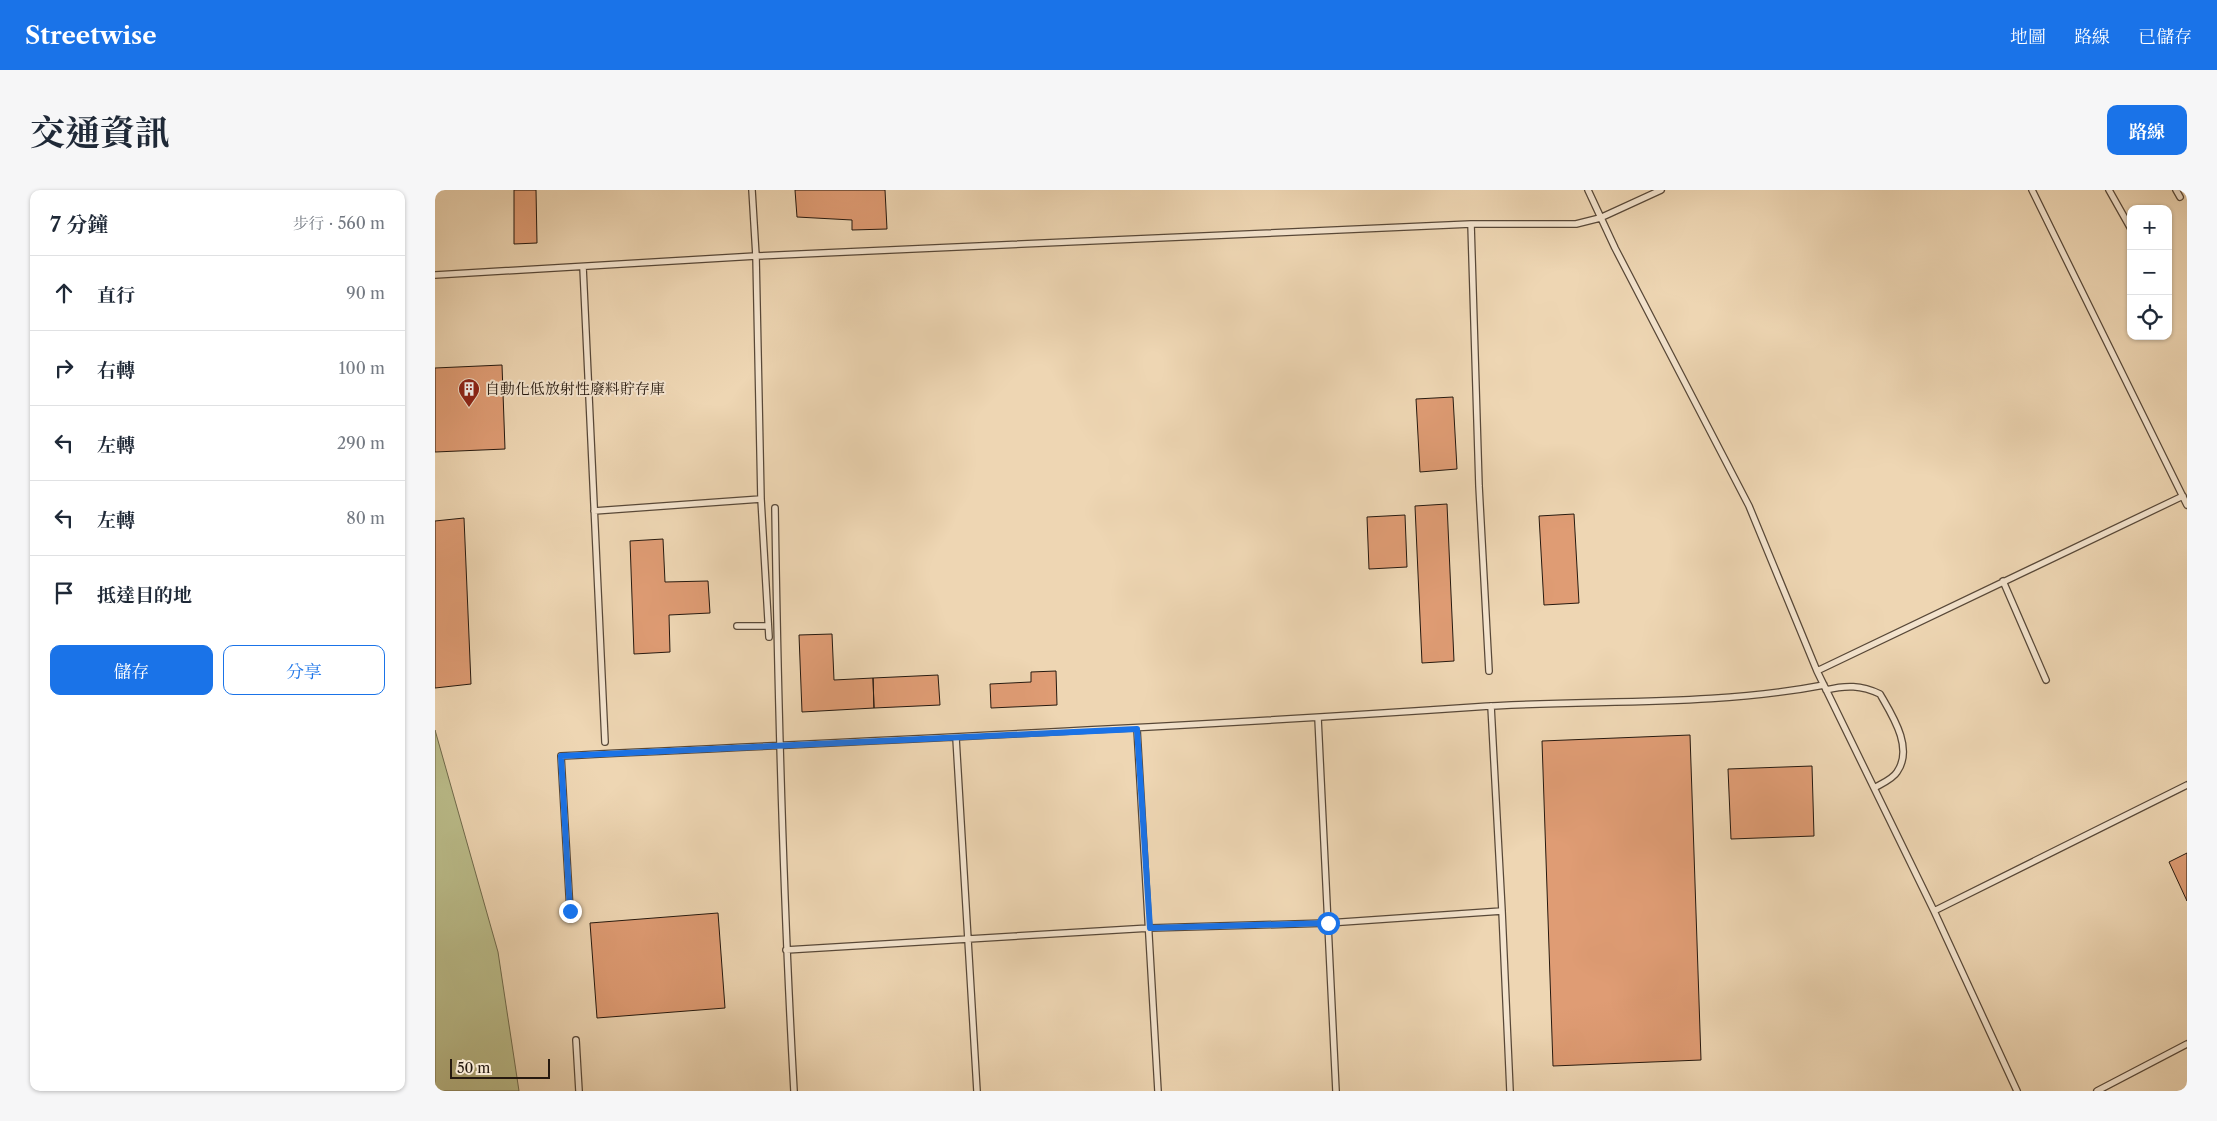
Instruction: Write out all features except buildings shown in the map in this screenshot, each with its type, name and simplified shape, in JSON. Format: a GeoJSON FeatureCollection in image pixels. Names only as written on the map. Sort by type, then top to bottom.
{"type":"FeatureCollection","features":[{"type":"Feature","properties":{"kind":"lane"},"geometry":{"type":"LineString","coordinates":[[752,190],[756,256],[761,499],[769,637]]}},
{"type":"Feature","properties":{"kind":"lane"},"geometry":{"type":"LineString","coordinates":[[1588,190],[1600,218],[1749,506],[1817,672],[1934,911],[2017,1091]]}},
{"type":"Feature","properties":{"kind":"lane"},"geometry":{"type":"LineString","coordinates":[[435,276],[756,256],[1471,224],[1576,224],[1600,218],[1661,190]]}},
{"type":"Feature","properties":{"kind":"lane"},"geometry":{"type":"LineString","coordinates":[[2032,190],[2187,506]]}},
{"type":"Feature","properties":{"kind":"lane"},"geometry":{"type":"LineString","coordinates":[[2109,190],[2127,222]]}},
{"type":"Feature","properties":{"kind":"lane"},"geometry":{"type":"LineString","coordinates":[[2176,190],[2180,197]]}},
{"type":"Feature","properties":{"kind":"lane"},"geometry":{"type":"LineString","coordinates":[[1471,224],[1479,486],[1489,671]]}},
{"type":"Feature","properties":{"kind":"lane"},"geometry":{"type":"LineString","coordinates":[[583,267],[605,742]]}},
{"type":"Feature","properties":{"kind":"lane"},"geometry":{"type":"LineString","coordinates":[[1817,672],[2183,496]]}},
{"type":"Feature","properties":{"kind":"lane"},"geometry":{"type":"LineString","coordinates":[[594,511],[761,499]]}},
{"type":"Feature","properties":{"kind":"lane"},"geometry":{"type":"LineString","coordinates":[[775,508],[779,745],[786,950],[794,1091]]}},
{"type":"Feature","properties":{"kind":"lane"},"geometry":{"type":"LineString","coordinates":[[2003,581],[2046,680]]}},
{"type":"Feature","properties":{"kind":"lane"},"geometry":{"type":"LineString","coordinates":[[737,626],[768,626]]}},
{"type":"Feature","properties":{"kind":"lane"},"geometry":{"type":"LineString","coordinates":[[570,911],[561,756],[1137,729],[1491,706],[1696,699],[1845,686],[1864,687],[1880,694],[1901,734],[1903,756],[1897,773],[1874,788]]}},
{"type":"Feature","properties":{"kind":"lane"},"geometry":{"type":"LineString","coordinates":[[1491,706],[1510,1091]]}},
{"type":"Feature","properties":{"kind":"lane"},"geometry":{"type":"LineString","coordinates":[[1318,718],[1336,1091]]}},
{"type":"Feature","properties":{"kind":"lane"},"geometry":{"type":"LineString","coordinates":[[1137,729],[1158,1091]]}},
{"type":"Feature","properties":{"kind":"lane"},"geometry":{"type":"LineString","coordinates":[[956,738],[977,1091]]}},
{"type":"Feature","properties":{"kind":"lane"},"geometry":{"type":"LineString","coordinates":[[1934,911],[2187,786]]}},
{"type":"Feature","properties":{"kind":"lane"},"geometry":{"type":"LineString","coordinates":[[786,950],[1150,928],[1328,923],[1502,911]]}},
{"type":"Feature","properties":{"kind":"lane"},"geometry":{"type":"LineString","coordinates":[[576,1040],[579,1091]]}},
{"type":"Feature","properties":{"kind":"lane"},"geometry":{"type":"LineString","coordinates":[[2097,1091],[2187,1044]]}},
{"type":"Feature","properties":{"kind":"green space"},"geometry":{"type":"Polygon","coordinates":[[[435,730],[498,952],[519,1091],[435,1091],[435,730]]]}},
{"type":"Feature","properties":{"kind":"place","name":"自動化低放射性廢料貯存庫"},"geometry":{"type":"Point","coordinates":[469,408]}},
{"type":"Feature","properties":{"kind":"route"},"geometry":{"type":"LineString","coordinates":[[570,911],[561,756],[1137,729],[1150,928],[1328,923]]}}]}
